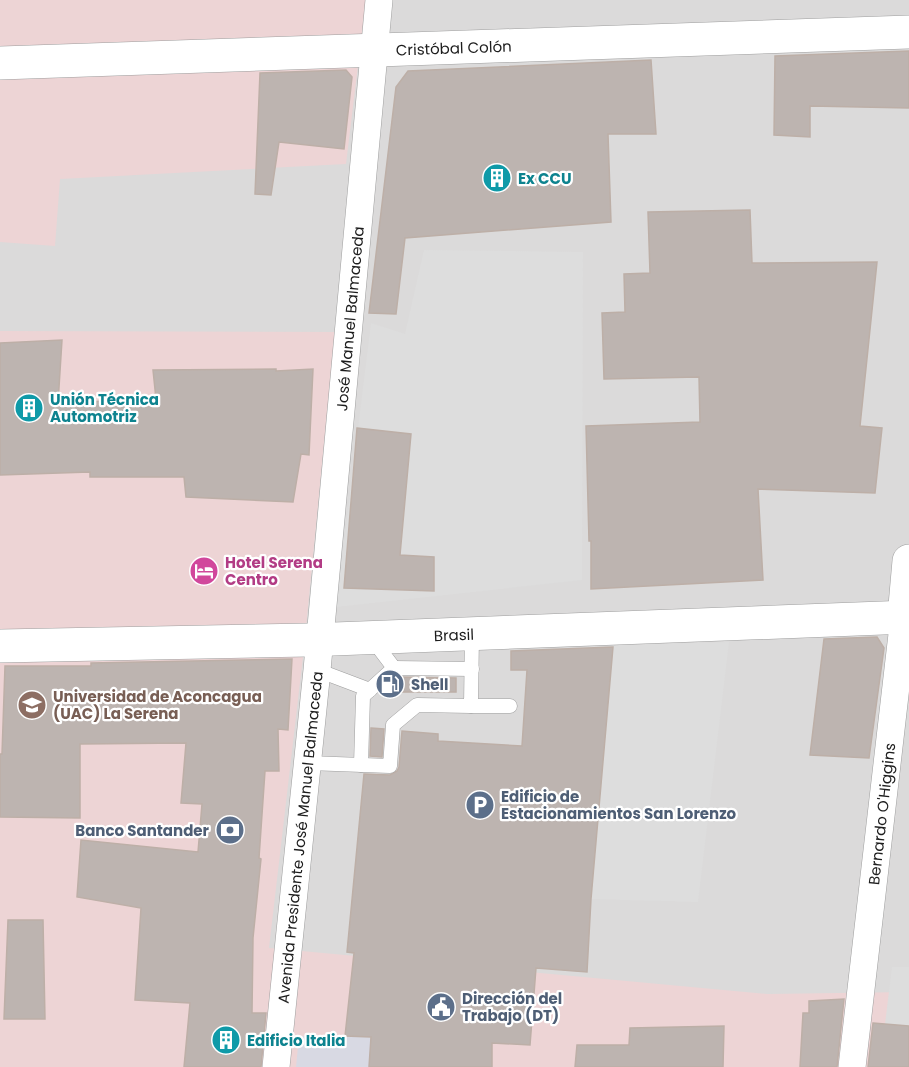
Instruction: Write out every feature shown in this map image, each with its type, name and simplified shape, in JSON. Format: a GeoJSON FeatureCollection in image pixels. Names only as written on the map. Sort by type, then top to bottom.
{"type":"FeatureCollection","features":[{"type":"Feature","properties":{"kind":"street","name":"José Manuel Balmaceda"},"geometry":{"type":"LineString","coordinates":[[319,655],[379,0]]}},
{"type":"Feature","properties":{"kind":"street","name":"Cristóbal Colón"},"geometry":{"type":"LineString","coordinates":[[0,63],[909,32]]}},
{"type":"Feature","properties":{"kind":"street","name":"Bernardo O'Higgins"},"geometry":{"type":"LineString","coordinates":[[852,1067],[906,617],[909,561]]}},
{"type":"Feature","properties":{"kind":"street","name":"Brasil"},"geometry":{"type":"LineString","coordinates":[[0,646],[319,655],[371,637],[906,617]]}},
{"type":"Feature","properties":{"kind":"street","name":"Avenida Presidente José Manuel Balmaceda"},"geometry":{"type":"LineString","coordinates":[[276,1067],[319,655]]}},
{"type":"Feature","properties":{"kind":"lane"},"geometry":{"type":"LineString","coordinates":[[471,706],[472,633]]}},
{"type":"Feature","properties":{"kind":"lane"},"geometry":{"type":"LineString","coordinates":[[371,637],[394,668]]}},
{"type":"Feature","properties":{"kind":"lane"},"geometry":{"type":"LineString","coordinates":[[319,655],[370,690]]}},
{"type":"Feature","properties":{"kind":"lane"},"geometry":{"type":"LineString","coordinates":[[361,765],[363,696],[394,668],[472,669]]}},
{"type":"Feature","properties":{"kind":"lane"},"geometry":{"type":"LineString","coordinates":[[308,763],[390,766],[393,725],[417,705],[510,706]]}},
{"type":"Feature","properties":{"kind":"shaded area"},"geometry":{"type":"Polygon","coordinates":[[[0,0],[909,0],[909,1067],[0,1067],[0,0]]]}},
{"type":"Feature","properties":{"kind":"shaded area"},"geometry":{"type":"Polygon","coordinates":[[[0,0],[366,0],[346,164],[60,179],[55,246],[0,242],[0,0]]]}},
{"type":"Feature","properties":{"kind":"shaded area"},"geometry":{"type":"Polygon","coordinates":[[[424,250],[583,252],[582,580],[336,607],[371,323],[405,334],[424,250]]]}},
{"type":"Feature","properties":{"kind":"shaded area"},"geometry":{"type":"Polygon","coordinates":[[[0,331],[335,332],[304,648],[269,948],[768,994],[909,992],[909,1067],[0,1067],[0,331]]]}},
{"type":"Feature","properties":{"kind":"shaded area"},"geometry":{"type":"Polygon","coordinates":[[[729,642],[698,902],[591,899],[613,645],[729,642]]]}},
{"type":"Feature","properties":{"kind":"shaded area"},"geometry":{"type":"Polygon","coordinates":[[[892,967],[909,967],[909,1026],[885,1024],[892,967]]]}},
{"type":"Feature","properties":{"kind":"shaded area"},"geometry":{"type":"Polygon","coordinates":[[[299,1036],[371,1037],[369,1067],[296,1067],[299,1036]]]}},
{"type":"Feature","properties":{"kind":"building"},"geometry":{"type":"Polygon","coordinates":[[[909,51],[909,108],[810,106],[810,137],[774,135],[775,56],[909,51]]]}},
{"type":"Feature","properties":{"kind":"building","name":"Ex CCU"},"geometry":{"type":"Polygon","coordinates":[[[651,60],[656,134],[608,134],[611,222],[405,238],[396,314],[369,313],[396,87],[408,71],[651,60]]]}},
{"type":"Feature","properties":{"kind":"building"},"geometry":{"type":"Polygon","coordinates":[[[346,70],[352,77],[344,149],[279,142],[271,195],[255,194],[260,73],[346,70]]]}},
{"type":"Feature","properties":{"kind":"building"},"geometry":{"type":"Polygon","coordinates":[[[750,210],[752,263],[877,262],[860,426],[882,428],[875,493],[758,489],[763,580],[591,589],[586,426],[700,422],[699,377],[604,379],[602,313],[625,312],[624,274],[650,273],[648,212],[750,210]]]}},
{"type":"Feature","properties":{"kind":"building"},"geometry":{"type":"Polygon","coordinates":[[[62,340],[58,403],[156,399],[153,370],[313,369],[309,455],[301,454],[293,502],[186,497],[184,477],[90,477],[90,472],[0,475],[0,343],[62,340]]]}},
{"type":"Feature","properties":{"kind":"building"},"geometry":{"type":"Polygon","coordinates":[[[357,428],[411,434],[400,555],[434,557],[434,591],[344,588],[357,428]]]}},
{"type":"Feature","properties":{"kind":"building"},"geometry":{"type":"Polygon","coordinates":[[[877,637],[884,648],[869,758],[810,755],[824,639],[877,637]]]}},
{"type":"Feature","properties":{"kind":"building","name":"Edificio de Estacionamientos San Lorenzo"},"geometry":{"type":"Polygon","coordinates":[[[613,647],[591,899],[587,972],[536,968],[530,1045],[492,1043],[492,1067],[369,1067],[371,1037],[345,1036],[354,953],[347,952],[364,774],[390,775],[397,771],[402,731],[438,734],[438,741],[522,746],[527,670],[511,670],[511,651],[613,647]]]}},
{"type":"Feature","properties":{"kind":"building"},"geometry":{"type":"Polygon","coordinates":[[[292,659],[288,730],[278,729],[279,771],[265,771],[259,858],[261,859],[253,938],[252,1013],[266,1013],[261,1067],[184,1067],[190,1003],[135,1000],[141,908],[77,897],[81,840],[198,852],[202,804],[181,803],[186,743],[80,744],[80,818],[0,817],[0,754],[2,754],[5,666],[91,666],[91,663],[292,659]]]}},
{"type":"Feature","properties":{"kind":"building"},"geometry":{"type":"Polygon","coordinates":[[[397,677],[456,678],[456,692],[381,692],[397,677]]]}},
{"type":"Feature","properties":{"kind":"building"},"geometry":{"type":"Polygon","coordinates":[[[371,728],[384,729],[382,757],[370,756],[371,728]]]}},
{"type":"Feature","properties":{"kind":"building"},"geometry":{"type":"Polygon","coordinates":[[[8,920],[43,920],[45,1019],[4,1019],[8,920]]]}},
{"type":"Feature","properties":{"kind":"building"},"geometry":{"type":"Polygon","coordinates":[[[844,999],[837,1067],[800,1067],[803,1013],[809,1013],[809,1001],[844,999]]]}},
{"type":"Feature","properties":{"kind":"building"},"geometry":{"type":"Polygon","coordinates":[[[873,1023],[909,1026],[909,1067],[868,1067],[873,1023]]]}},
{"type":"Feature","properties":{"kind":"building"},"geometry":{"type":"Polygon","coordinates":[[[724,1026],[723,1067],[575,1067],[577,1045],[629,1045],[630,1028],[724,1026]]]}},
{"type":"Feature","properties":{"kind":"place","name":"Ex CCU"},"geometry":{"type":"Point","coordinates":[497,178]}},
{"type":"Feature","properties":{"kind":"place","name":"Unión Técnica Automotriz"},"geometry":{"type":"Point","coordinates":[29,408]}},
{"type":"Feature","properties":{"kind":"place","name":"Hotel Serena Centro"},"geometry":{"type":"Point","coordinates":[204,571]}},
{"type":"Feature","properties":{"kind":"place","name":"Shell"},"geometry":{"type":"Point","coordinates":[390,684]}},
{"type":"Feature","properties":{"kind":"place","name":"Universidad de Aconcagua (UAC) La Serena"},"geometry":{"type":"Point","coordinates":[32,705]}},
{"type":"Feature","properties":{"kind":"place","name":"Edificio de Estacionamientos San Lorenzo"},"geometry":{"type":"Point","coordinates":[480,805]}},
{"type":"Feature","properties":{"kind":"place","name":"Banco Santander"},"geometry":{"type":"Point","coordinates":[230,830]}},
{"type":"Feature","properties":{"kind":"place","name":"Dirección del Trabajo (DT)"},"geometry":{"type":"Point","coordinates":[441,1007]}},
{"type":"Feature","properties":{"kind":"place","name":"Edificio Italia"},"geometry":{"type":"Point","coordinates":[226,1040]}}]}
